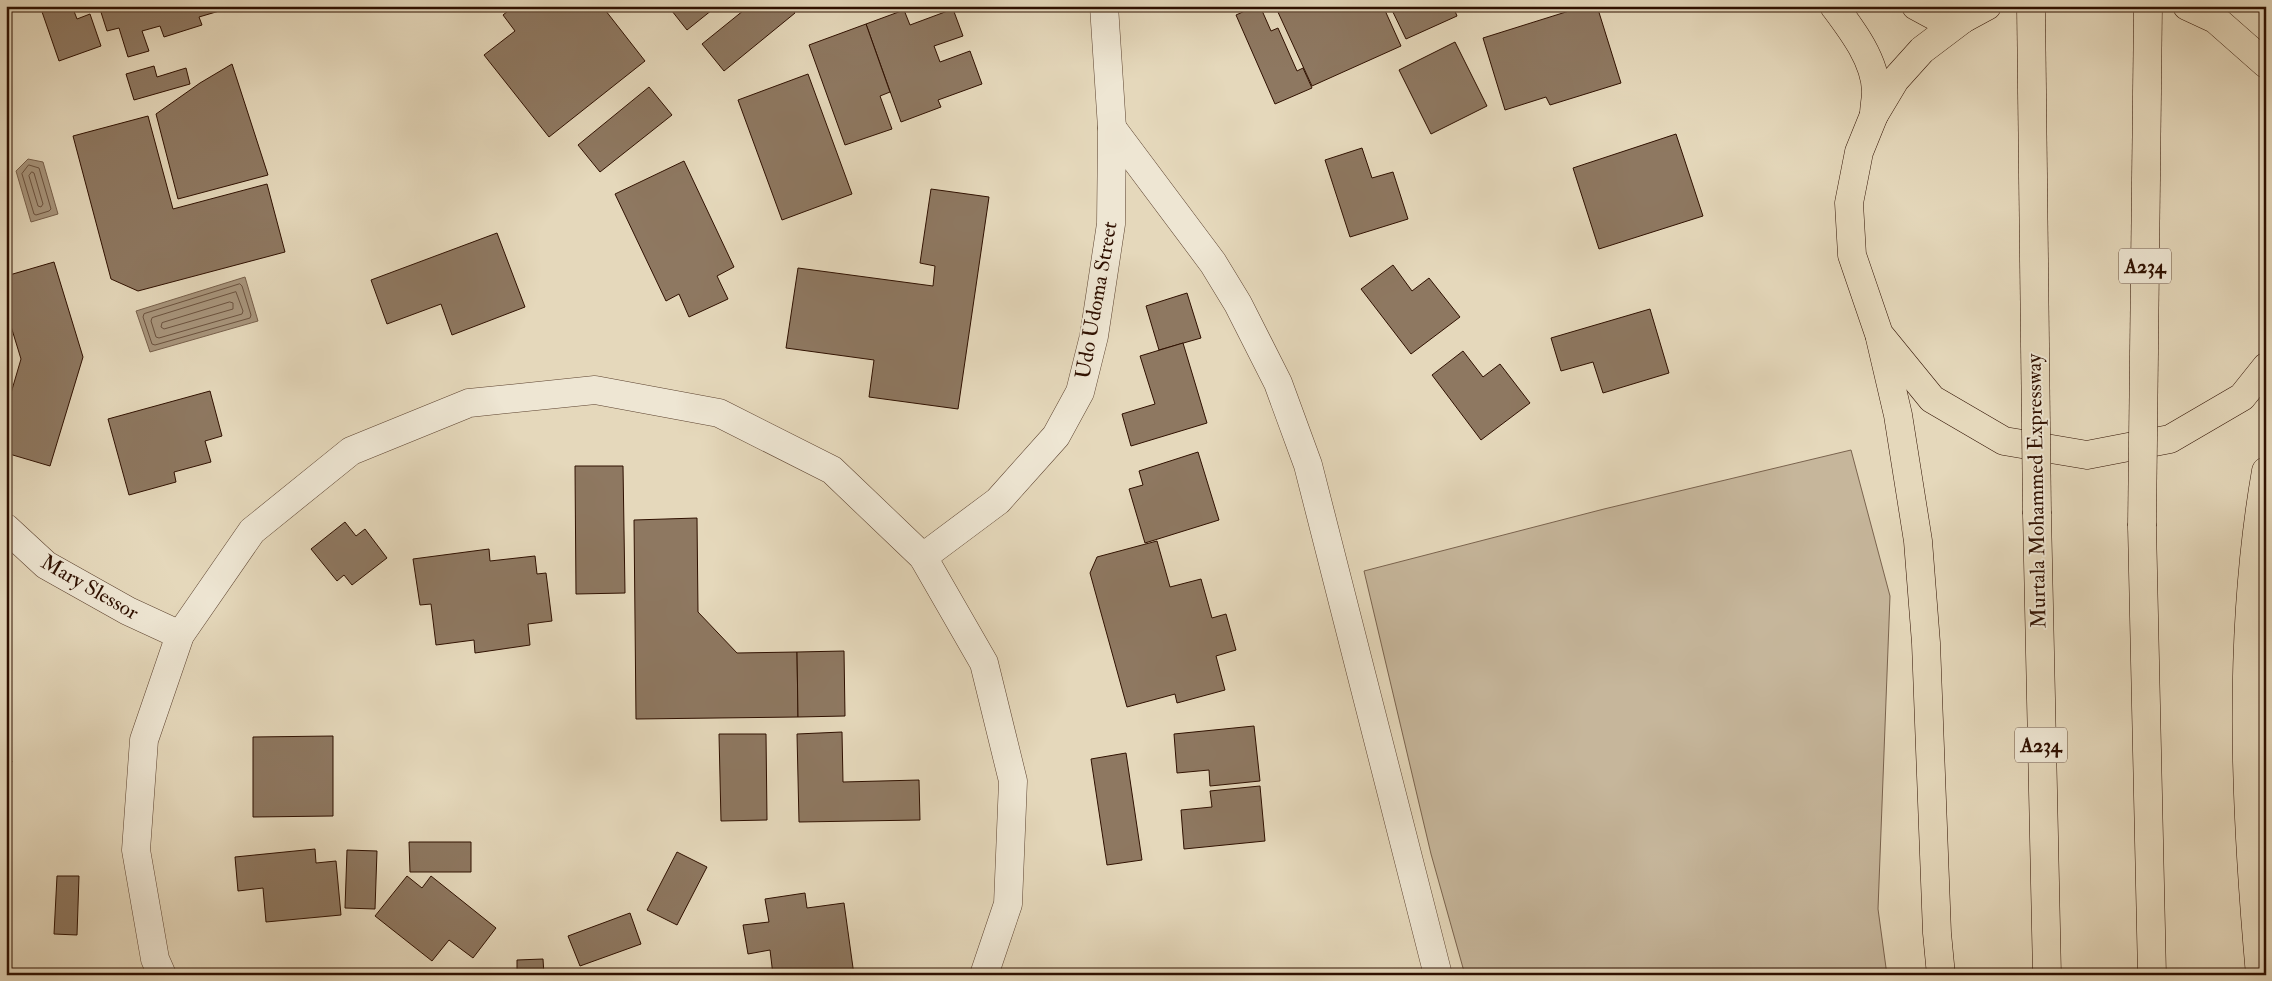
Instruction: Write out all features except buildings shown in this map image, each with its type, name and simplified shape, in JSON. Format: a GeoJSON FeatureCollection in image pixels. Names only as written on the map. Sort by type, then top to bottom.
{"type":"FeatureCollection","features":[{"type":"Feature","properties":{"kind":"main road"},"geometry":{"type":"LineString","coordinates":[[1834,6],[1861,48],[1873,73],[1876,90],[1874,115]]}},
{"type":"Feature","properties":{"kind":"main road"},"geometry":{"type":"LineString","coordinates":[[1916,6],[1940,19],[1986,6]]}},
{"type":"Feature","properties":{"kind":"main road","name":"Murtala Mohammed Expressway"},"geometry":{"type":"LineString","coordinates":[[2031,6],[2036,514],[2048,975]]}},
{"type":"Feature","properties":{"kind":"main road","name":"A234"},"geometry":{"type":"LineString","coordinates":[[2148,6],[2142,526],[2152,975]]}},
{"type":"Feature","properties":{"kind":"main road"},"geometry":{"type":"LineString","coordinates":[[2188,6],[2215,13],[2266,64]]}},
{"type":"Feature","properties":{"kind":"main road"},"geometry":{"type":"LineString","coordinates":[[1941,975],[1937,932],[1926,643],[1918,541],[1898,415],[1879,334],[1852,255],[1850,203],[1859,152],[1874,115],[1895,80],[1922,50],[1963,13]]}},
{"type":"Feature","properties":{"kind":"main road"},"geometry":{"type":"LineString","coordinates":[[1879,334],[1932,398],[1940,403],[2004,440],[2087,455],[2170,439],[2242,397],[2266,367]]}},
{"type":"Feature","properties":{"kind":"main road"},"geometry":{"type":"LineString","coordinates":[[2260,975],[2251,876],[2246,718],[2250,595],[2266,471]]}},
{"type":"Feature","properties":{"kind":"street","name":"Udo Udoma Street"},"geometry":{"type":"LineString","coordinates":[[923,557],[998,501],[1056,436],[1080,392],[1094,336],[1111,224],[1112,128],[1104,6]]}},
{"type":"Feature","properties":{"kind":"street"},"geometry":{"type":"LineString","coordinates":[[1112,128],[1213,263],[1238,304],[1278,383],[1308,465],[1438,975]]}},
{"type":"Feature","properties":{"kind":"street"},"geometry":{"type":"LineString","coordinates":[[162,975],[155,959],[136,850],[144,740],[180,635],[252,531],[351,451],[468,403],[594,390],[719,413],[832,470],[923,557],[984,663],[1012,781],[1008,904],[984,975]]}},
{"type":"Feature","properties":{"kind":"street","name":"Mary Slessor"},"geometry":{"type":"LineString","coordinates":[[6,528],[46,566],[128,611],[180,635]]}},
{"type":"Feature","properties":{"kind":"shaded area"},"geometry":{"type":"Polygon","coordinates":[[[1851,450],[1890,596],[1878,909],[1887,975],[1465,975],[1431,854],[1364,571],[1604,509],[1851,450]]]}},
{"type":"Feature","properties":{"kind":"water"},"geometry":{"type":"Polygon","coordinates":[[[28,159],[43,162],[58,214],[31,222],[16,171],[28,159]]]}},
{"type":"Feature","properties":{"kind":"water"},"geometry":{"type":"Polygon","coordinates":[[[245,277],[258,321],[150,352],[136,311],[245,277]]]}}]}
